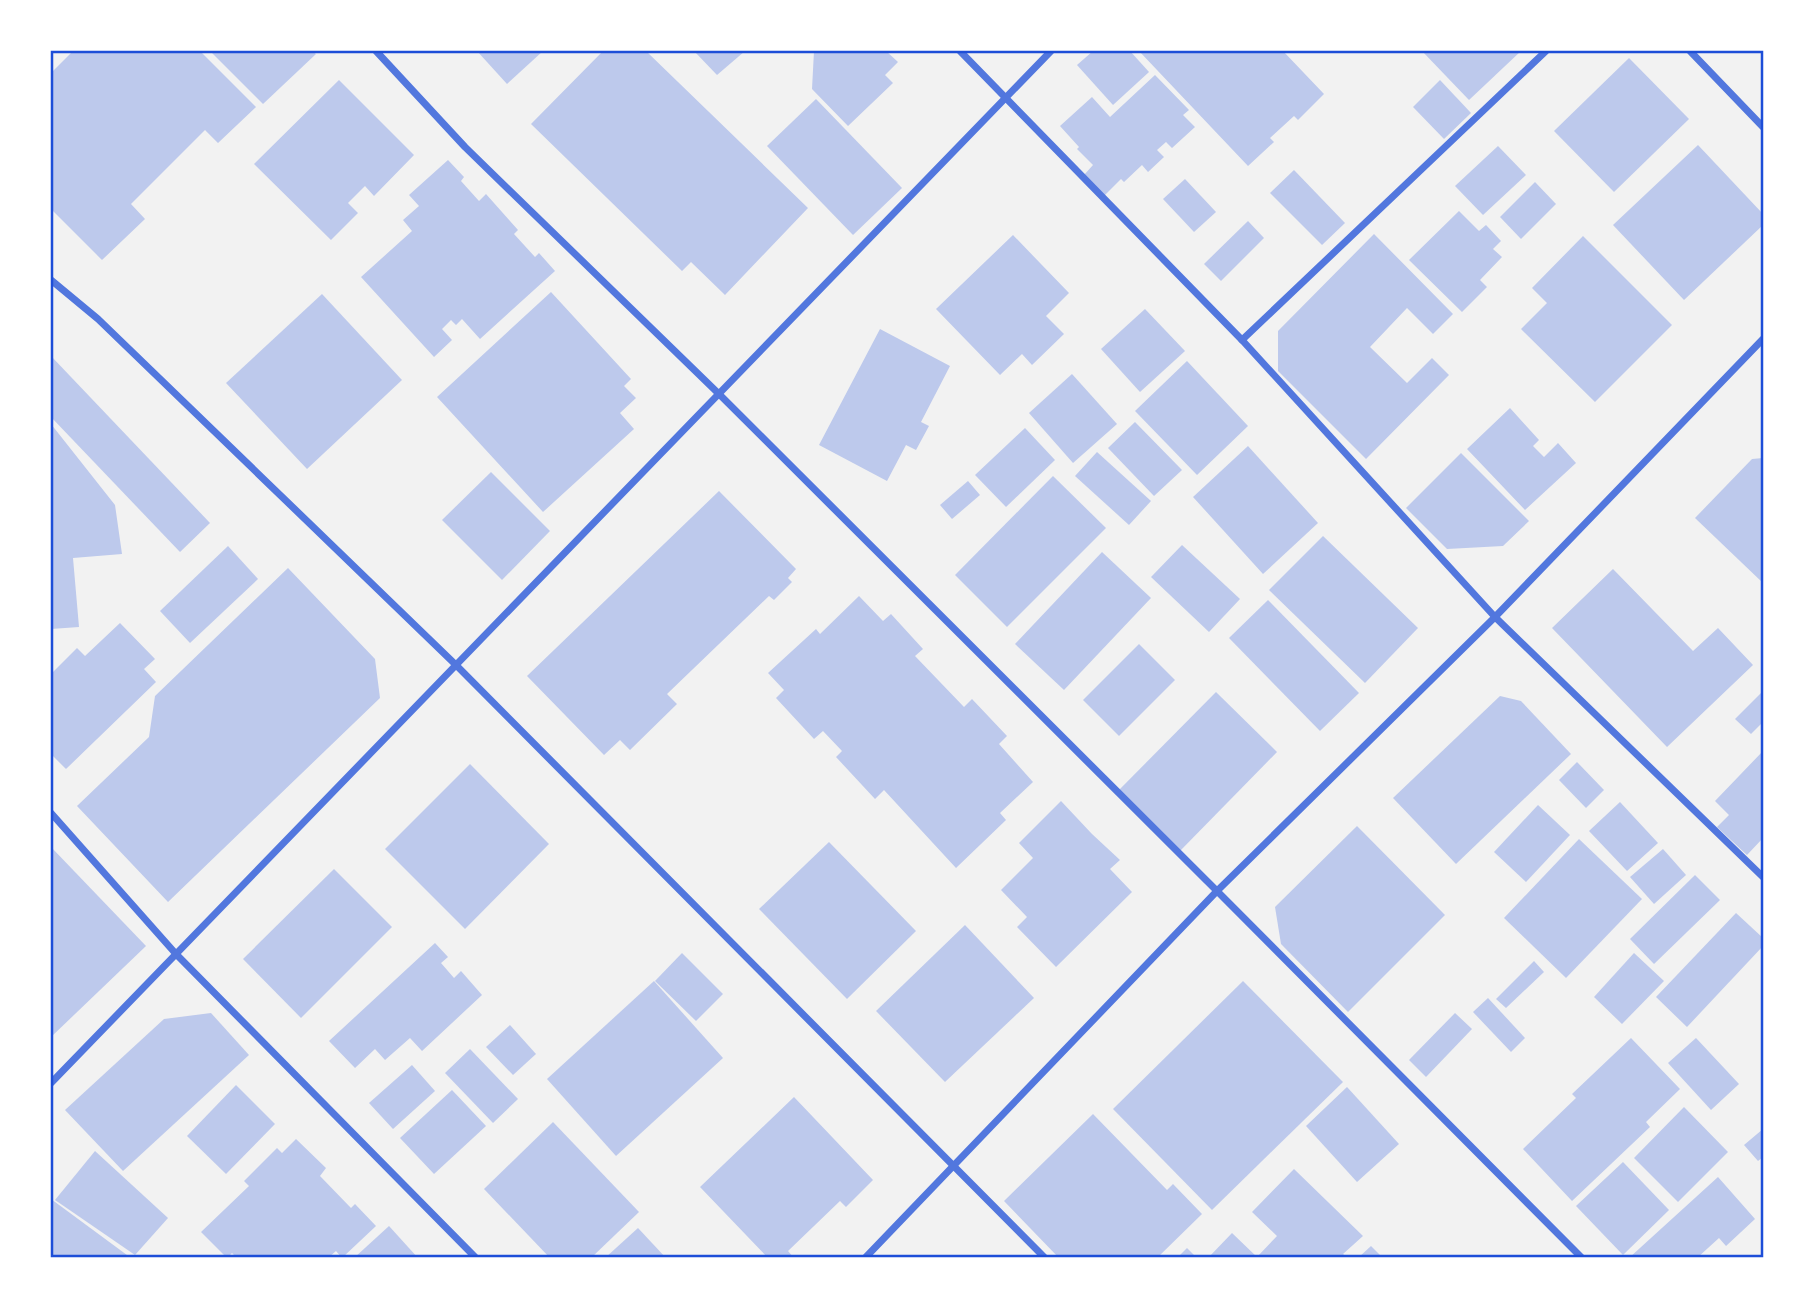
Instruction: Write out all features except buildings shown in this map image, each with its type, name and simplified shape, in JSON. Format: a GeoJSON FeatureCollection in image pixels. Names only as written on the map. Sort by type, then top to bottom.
{"type":"FeatureCollection","features":[{"type":"Feature","properties":{"kind":"street"},"geometry":{"type":"LineString","coordinates":[[376,51],[465,147],[719,394],[1582,1258]]}},
{"type":"Feature","properties":{"kind":"street"},"geometry":{"type":"LineString","coordinates":[[960,51],[1242,340],[1495,617],[1763,877]]}},
{"type":"Feature","properties":{"kind":"street"},"geometry":{"type":"LineString","coordinates":[[51,1083],[1051,51]]}},
{"type":"Feature","properties":{"kind":"street"},"geometry":{"type":"LineString","coordinates":[[1242,340],[1545,51]]}},
{"type":"Feature","properties":{"kind":"street"},"geometry":{"type":"LineString","coordinates":[[1690,51],[1763,127]]}},
{"type":"Feature","properties":{"kind":"street"},"geometry":{"type":"LineString","coordinates":[[51,280],[97,319],[456,665],[1045,1258]]}},
{"type":"Feature","properties":{"kind":"street"},"geometry":{"type":"LineString","coordinates":[[865,1258],[1217,891],[1495,617],[1763,339]]}},
{"type":"Feature","properties":{"kind":"street"},"geometry":{"type":"LineString","coordinates":[[51,813],[176,954],[476,1258]]}}]}
